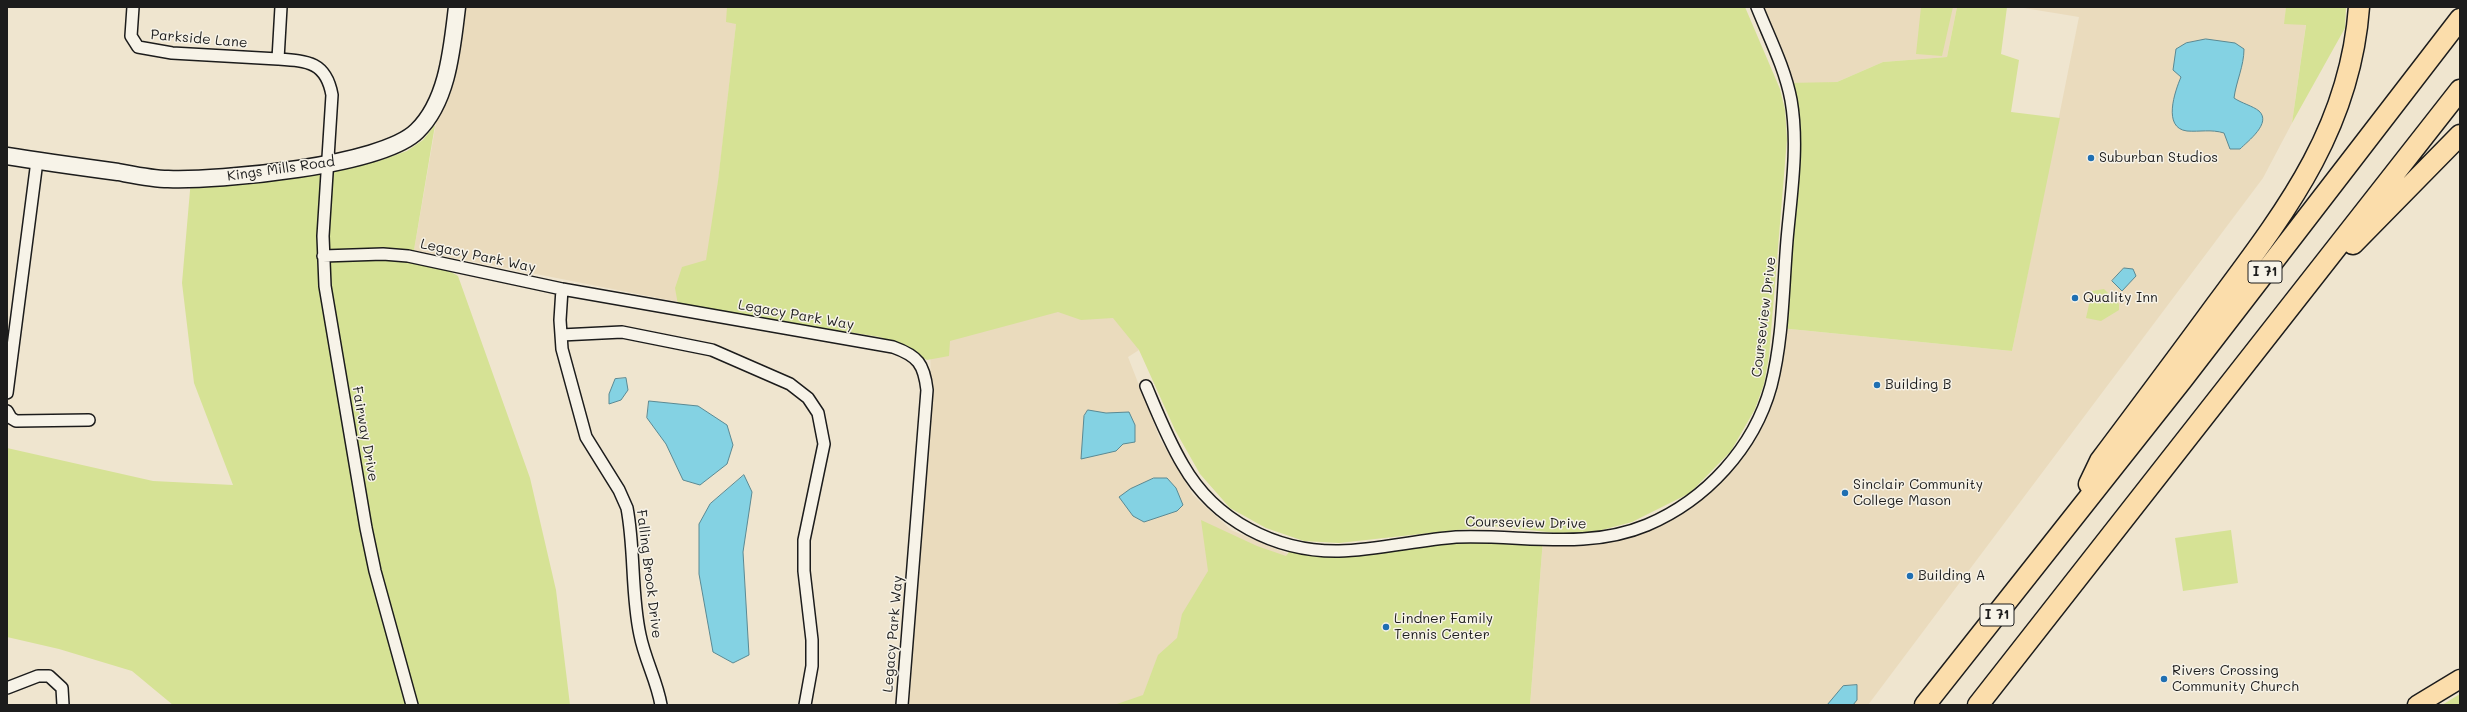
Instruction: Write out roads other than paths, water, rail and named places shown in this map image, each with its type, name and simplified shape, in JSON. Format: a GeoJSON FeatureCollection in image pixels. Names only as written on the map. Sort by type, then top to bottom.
{"type":"FeatureCollection","features":[{"type":"Feature","properties":{"kind":"highway"},"geometry":{"type":"LineString","coordinates":[[2068,525],[2100,461],[2276,226],[2310,170],[2331,124],[2345,83],[2360,7]]}},
{"type":"Feature","properties":{"kind":"highway","name":"I 71"},"geometry":{"type":"LineString","coordinates":[[1925,705],[2068,525],[2460,19]]}},
{"type":"Feature","properties":{"kind":"highway","name":"I 71"},"geometry":{"type":"LineString","coordinates":[[1978,705],[2460,90]]}},
{"type":"Feature","properties":{"kind":"highway"},"geometry":{"type":"LineString","coordinates":[[2321,268],[2355,242],[2460,135]]}},
{"type":"Feature","properties":{"kind":"main road"},"geometry":{"type":"LineString","coordinates":[[2417,705],[2460,679]]}},
{"type":"Feature","properties":{"kind":"street","name":"Parkside Lane"},"geometry":{"type":"LineString","coordinates":[[133,7],[131,36],[138,47],[172,53],[278,60],[313,64],[323,72],[330,80],[332,95],[328,164]]}},
{"type":"Feature","properties":{"kind":"street"},"geometry":{"type":"LineString","coordinates":[[278,60],[281,7]]}},
{"type":"Feature","properties":{"kind":"street","name":"Kings Mills Road"},"geometry":{"type":"LineString","coordinates":[[7,156],[167,179],[214,179],[328,164],[370,155],[397,145],[409,138],[423,124],[441,91],[447,70],[457,7]]}},
{"type":"Feature","properties":{"kind":"street","name":"Courseview Drive"},"geometry":{"type":"LineString","coordinates":[[1146,386],[1170,441],[1196,485],[1210,501],[1239,524],[1279,543],[1315,550],[1337,551],[1452,538],[1488,536],[1583,540],[1633,530],[1667,516],[1709,486],[1738,453],[1763,408],[1776,359],[1792,178],[1794,119],[1787,84],[1757,7]]}},
{"type":"Feature","properties":{"kind":"street"},"geometry":{"type":"LineString","coordinates":[[7,393],[9,356],[37,161]]}},
{"type":"Feature","properties":{"kind":"street","name":"Fairway Drive"},"geometry":{"type":"LineString","coordinates":[[328,164],[323,256],[325,286],[366,528],[375,571],[412,705]]}},
{"type":"Feature","properties":{"kind":"street","name":"Legacy Park Way"},"geometry":{"type":"LineString","coordinates":[[323,256],[383,254],[408,256],[562,289],[893,347],[908,352],[920,362],[926,374],[927,390],[902,705]]}},
{"type":"Feature","properties":{"kind":"street","name":"Falling Brook Drive"},"geometry":{"type":"LineString","coordinates":[[562,289],[562,349],[586,437],[619,490],[627,508],[640,635],[647,660],[658,685],[662,705]]}},
{"type":"Feature","properties":{"kind":"street"},"geometry":{"type":"LineString","coordinates":[[561,335],[622,332],[712,350],[790,384],[808,398],[818,413],[824,444],[804,540],[804,571],[812,640],[812,666],[805,705]]}},
{"type":"Feature","properties":{"kind":"street"},"geometry":{"type":"LineString","coordinates":[[7,411],[11,418],[16,421],[89,420]]}},
{"type":"Feature","properties":{"kind":"street"},"geometry":{"type":"LineString","coordinates":[[7,688],[38,676],[49,676],[62,688],[63,705]]}},
{"type":"Feature","properties":{"kind":"water"},"geometry":{"type":"Polygon","coordinates":[[[2206,39],[2235,43],[2244,49],[2243,62],[2234,98],[2259,111],[2263,121],[2253,137],[2240,149],[2230,149],[2224,133],[2210,131],[2187,131],[2179,128],[2175,123],[2172,108],[2181,77],[2173,70],[2176,49],[2186,43],[2206,39]]]}},
{"type":"Feature","properties":{"kind":"water"},"geometry":{"type":"Polygon","coordinates":[[[2124,268],[2133,269],[2136,276],[2122,291],[2112,281],[2124,268]]]}},
{"type":"Feature","properties":{"kind":"water"},"geometry":{"type":"Polygon","coordinates":[[[626,378],[628,390],[621,400],[609,404],[609,394],[615,379],[626,378]]]}},
{"type":"Feature","properties":{"kind":"water"},"geometry":{"type":"Polygon","coordinates":[[[649,401],[698,406],[727,425],[733,445],[727,464],[700,485],[683,480],[666,444],[647,418],[649,401]]]}},
{"type":"Feature","properties":{"kind":"water"},"geometry":{"type":"Polygon","coordinates":[[[1088,410],[1106,413],[1129,412],[1135,425],[1135,442],[1123,444],[1116,451],[1081,459],[1084,416],[1088,410]]]}},
{"type":"Feature","properties":{"kind":"water"},"geometry":{"type":"Polygon","coordinates":[[[744,475],[752,492],[743,552],[749,655],[733,663],[713,652],[699,574],[699,524],[710,504],[744,475]]]}},
{"type":"Feature","properties":{"kind":"water"},"geometry":{"type":"Polygon","coordinates":[[[1154,478],[1167,478],[1176,488],[1183,505],[1177,511],[1144,522],[1133,516],[1119,497],[1130,489],[1154,478]]]}},
{"type":"Feature","properties":{"kind":"water"},"geometry":{"type":"Polygon","coordinates":[[[1857,685],[1857,700],[1853,705],[1827,705],[1843,686],[1857,685]]]}},
{"type":"Feature","properties":{"kind":"place","name":"Suburban Studios"},"geometry":{"type":"Point","coordinates":[2091,158]}},
{"type":"Feature","properties":{"kind":"place","name":"Quality Inn"},"geometry":{"type":"Point","coordinates":[2075,298]}},
{"type":"Feature","properties":{"kind":"place","name":"Building B"},"geometry":{"type":"Point","coordinates":[1877,385]}},
{"type":"Feature","properties":{"kind":"place","name":"Sinclair Community College Mason"},"geometry":{"type":"Point","coordinates":[1845,493]}},
{"type":"Feature","properties":{"kind":"place","name":"Building A"},"geometry":{"type":"Point","coordinates":[1910,576]}},
{"type":"Feature","properties":{"kind":"place","name":"Lindner Family Tennis Center"},"geometry":{"type":"Point","coordinates":[1386,627]}},
{"type":"Feature","properties":{"kind":"place","name":"Rivers Crossing Community Church"},"geometry":{"type":"Point","coordinates":[2164,679]}}]}
